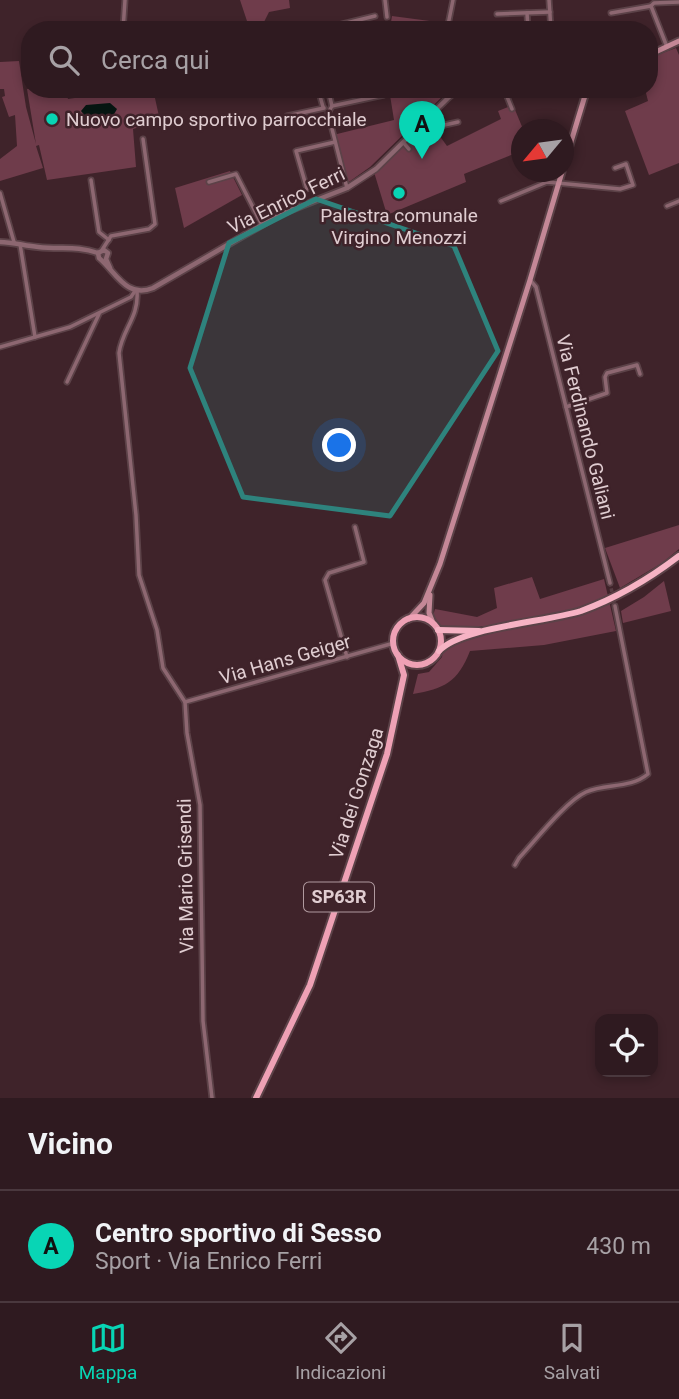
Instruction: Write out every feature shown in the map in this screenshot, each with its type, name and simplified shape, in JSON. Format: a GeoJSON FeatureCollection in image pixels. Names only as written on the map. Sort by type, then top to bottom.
{"type":"FeatureCollection","features":[{"type":"Feature","properties":{"kind":"highway","name":"SP63R"},"geometry":{"type":"LineString","coordinates":[[439,651],[452,641],[484,631],[555,618],[592,607],[633,588],[679,556]]}},
{"type":"Feature","properties":{"kind":"highway","name":"SP63R"},"geometry":{"type":"LineString","coordinates":[[438,630],[484,631]]}},
{"type":"Feature","properties":{"kind":"main road"},"geometry":{"type":"LineString","coordinates":[[658,51],[679,41]]}},
{"type":"Feature","properties":{"kind":"main road"},"geometry":{"type":"LineString","coordinates":[[574,132],[584,98]]}},
{"type":"Feature","properties":{"kind":"main road"},"geometry":{"type":"LineString","coordinates":[[394,643],[397,628],[418,611],[431,588],[558,184]]}},
{"type":"Feature","properties":{"kind":"main road"},"geometry":{"type":"LineString","coordinates":[[431,588],[429,613],[441,641],[439,651]]}},
{"type":"Feature","properties":{"kind":"main road"},"geometry":{"type":"LineString","coordinates":[[409,619],[422,618],[433,623]]}},
{"type":"Feature","properties":{"kind":"main road","name":"SP63R"},"geometry":{"type":"LineString","coordinates":[[394,643],[404,675],[403,689]]}},
{"type":"Feature","properties":{"kind":"main road","name":"SP63R"},"geometry":{"type":"LineString","coordinates":[[403,689],[410,672],[431,660],[439,651]]}},
{"type":"Feature","properties":{"kind":"main road"},"geometry":{"type":"LineString","coordinates":[[398,654],[408,663],[420,665]]}},
{"type":"Feature","properties":{"kind":"main road","name":"Via dei Gonzaga"},"geometry":{"type":"LineString","coordinates":[[256,1098],[310,985],[387,754],[403,689]]}},
{"type":"Feature","properties":{"kind":"street"},"geometry":{"type":"LineString","coordinates":[[124,21],[125,0]]}},
{"type":"Feature","properties":{"kind":"street"},"geometry":{"type":"LineString","coordinates":[[385,0],[387,17]]}},
{"type":"Feature","properties":{"kind":"street"},"geometry":{"type":"LineString","coordinates":[[447,0],[453,0],[449,21]]}},
{"type":"Feature","properties":{"kind":"street"},"geometry":{"type":"LineString","coordinates":[[549,0],[550,21]]}},
{"type":"Feature","properties":{"kind":"street"},"geometry":{"type":"LineString","coordinates":[[611,13],[679,2]]}},
{"type":"Feature","properties":{"kind":"street"},"geometry":{"type":"LineString","coordinates":[[651,6],[657,21]]}},
{"type":"Feature","properties":{"kind":"street"},"geometry":{"type":"LineString","coordinates":[[497,13],[550,12]]}},
{"type":"Feature","properties":{"kind":"street"},"geometry":{"type":"LineString","coordinates":[[527,13],[527,21]]}},
{"type":"Feature","properties":{"kind":"street"},"geometry":{"type":"LineString","coordinates":[[355,21],[375,16]]}},
{"type":"Feature","properties":{"kind":"street"},"geometry":{"type":"LineString","coordinates":[[658,24],[667,47]]}},
{"type":"Feature","properties":{"kind":"street"},"geometry":{"type":"LineString","coordinates":[[321,98],[328,113],[347,188]]}},
{"type":"Feature","properties":{"kind":"street"},"geometry":{"type":"LineString","coordinates":[[328,113],[332,106],[330,98]]}},
{"type":"Feature","properties":{"kind":"street"},"geometry":{"type":"LineString","coordinates":[[332,106],[370,98]]}},
{"type":"Feature","properties":{"kind":"street","name":"Via Enrico Ferri"},"geometry":{"type":"LineString","coordinates":[[0,347],[69,327],[131,297],[136,291],[153,288],[292,209],[347,188],[376,169],[447,98]]}},
{"type":"Feature","properties":{"kind":"street"},"geometry":{"type":"LineString","coordinates":[[508,98],[512,108]]}},
{"type":"Feature","properties":{"kind":"street"},"geometry":{"type":"LineString","coordinates":[[287,116],[324,108]]}},
{"type":"Feature","properties":{"kind":"street"},"geometry":{"type":"LineString","coordinates":[[432,114],[440,126],[458,122]]}},
{"type":"Feature","properties":{"kind":"street"},"geometry":{"type":"LineString","coordinates":[[102,255],[111,236],[153,228],[156,222],[143,139]]}},
{"type":"Feature","properties":{"kind":"street"},"geometry":{"type":"LineString","coordinates":[[307,190],[296,151],[335,142]]}},
{"type":"Feature","properties":{"kind":"street"},"geometry":{"type":"LineString","coordinates":[[403,142],[410,149]]}},
{"type":"Feature","properties":{"kind":"street"},"geometry":{"type":"LineString","coordinates":[[501,201],[547,182],[620,189],[633,185],[626,164],[615,168]]}},
{"type":"Feature","properties":{"kind":"street"},"geometry":{"type":"LineString","coordinates":[[209,182],[236,174],[262,225]]}},
{"type":"Feature","properties":{"kind":"street"},"geometry":{"type":"LineString","coordinates":[[91,180],[99,232],[108,240]]}},
{"type":"Feature","properties":{"kind":"street"},"geometry":{"type":"LineString","coordinates":[[0,192],[17,243],[35,337]]}},
{"type":"Feature","properties":{"kind":"street"},"geometry":{"type":"LineString","coordinates":[[667,206],[679,201]]}},
{"type":"Feature","properties":{"kind":"street"},"geometry":{"type":"LineString","coordinates":[[0,242],[41,248],[79,247],[90,250],[102,255],[124,285],[136,291]]}},
{"type":"Feature","properties":{"kind":"street","name":"Via Ferdinando Galiani"},"geometry":{"type":"LineString","coordinates":[[530,280],[536,287],[610,583]]}},
{"type":"Feature","properties":{"kind":"street","name":"Via Mario Grisendi"},"geometry":{"type":"LineString","coordinates":[[136,291],[138,306],[122,338],[118,353],[135,504],[139,575],[157,630],[163,668],[184,702],[200,805],[202,1010],[212,1098]]}},
{"type":"Feature","properties":{"kind":"street"},"geometry":{"type":"LineString","coordinates":[[67,382],[100,312]]}},
{"type":"Feature","properties":{"kind":"street"},"geometry":{"type":"LineString","coordinates":[[566,407],[607,393],[607,373],[637,365],[640,374]]}},
{"type":"Feature","properties":{"kind":"street"},"geometry":{"type":"LineString","coordinates":[[346,657],[325,580],[329,573],[364,562],[355,527]]}},
{"type":"Feature","properties":{"kind":"street"},"geometry":{"type":"LineString","coordinates":[[515,865],[579,796],[598,789],[639,782],[648,774],[615,606]]}},
{"type":"Feature","properties":{"kind":"street","name":"Via Hans Geiger"},"geometry":{"type":"LineString","coordinates":[[184,702],[394,643]]}},
{"type":"Feature","properties":{"kind":"highlighted area"},"geometry":{"type":"Polygon","coordinates":[[[316,199],[454,246],[498,351],[390,516],[243,497],[190,368],[229,243],[316,199]]]}},
{"type":"Feature","properties":{"kind":"shaded area"},"geometry":{"type":"Polygon","coordinates":[[[240,0],[289,0],[290,8],[269,12],[264,21],[247,21],[240,0]]]}},
{"type":"Feature","properties":{"kind":"shaded area"},"geometry":{"type":"Polygon","coordinates":[[[392,16],[430,21],[391,21],[392,16]]]}},
{"type":"Feature","properties":{"kind":"shaded area"},"geometry":{"type":"Polygon","coordinates":[[[676,48],[679,55],[679,163],[649,175],[625,111],[648,101],[647,98],[658,98],[658,55],[676,48]]]}},
{"type":"Feature","properties":{"kind":"shaded area"},"geometry":{"type":"Polygon","coordinates":[[[19,61],[21,98],[25,98],[36,144],[28,98],[155,98],[160,121],[133,129],[136,167],[47,180],[39,145],[36,146],[43,168],[0,181],[0,159],[17,146],[15,115],[9,117],[2,97],[5,96],[4,89],[0,89],[0,62],[19,61]]]}},
{"type":"Feature","properties":{"kind":"shaded area"},"geometry":{"type":"Polygon","coordinates":[[[390,98],[441,98],[370,167],[346,184],[333,135],[394,120],[390,98]]]}},
{"type":"Feature","properties":{"kind":"shaded area"},"geometry":{"type":"Polygon","coordinates":[[[110,103],[117,109],[113,116],[86,117],[81,111],[86,105],[110,103]]]}},
{"type":"Feature","properties":{"kind":"shaded area"},"geometry":{"type":"Polygon","coordinates":[[[513,105],[519,119],[511,119],[511,155],[464,174],[466,182],[387,215],[374,172],[428,120],[447,146],[501,119],[498,111],[513,105]]]}},
{"type":"Feature","properties":{"kind":"shaded area"},"geometry":{"type":"Polygon","coordinates":[[[230,171],[242,195],[184,228],[175,188],[230,171]]]}},
{"type":"Feature","properties":{"kind":"shaded area"},"geometry":{"type":"Polygon","coordinates":[[[679,525],[679,549],[662,563],[620,588],[605,548],[679,525]]]}},
{"type":"Feature","properties":{"kind":"shaded area"},"geometry":{"type":"Polygon","coordinates":[[[532,577],[540,599],[604,579],[616,631],[544,645],[470,651],[460,670],[449,682],[433,690],[413,694],[418,674],[429,672],[442,657],[443,650],[485,635],[483,626],[438,626],[433,616],[435,609],[477,617],[497,608],[494,588],[532,577]]]}},
{"type":"Feature","properties":{"kind":"shaded area"},"geometry":{"type":"Polygon","coordinates":[[[664,581],[671,611],[623,623],[621,611],[664,581]]]}},
{"type":"Feature","properties":{"kind":"tunnel"},"geometry":{"type":"LineString","coordinates":[[610,583],[615,606]]}},
{"type":"Feature","properties":{"kind":"place","name":"Nuovo campo sportivo parrocchiale"},"geometry":{"type":"Point","coordinates":[52,119]}},
{"type":"Feature","properties":{"kind":"place","name":"Centro sportivo di Sesso"},"geometry":{"type":"Point","coordinates":[422,159]}},
{"type":"Feature","properties":{"kind":"place","name":"Palestra comunale Virgino Menozzi"},"geometry":{"type":"Point","coordinates":[399,193]}}]}
